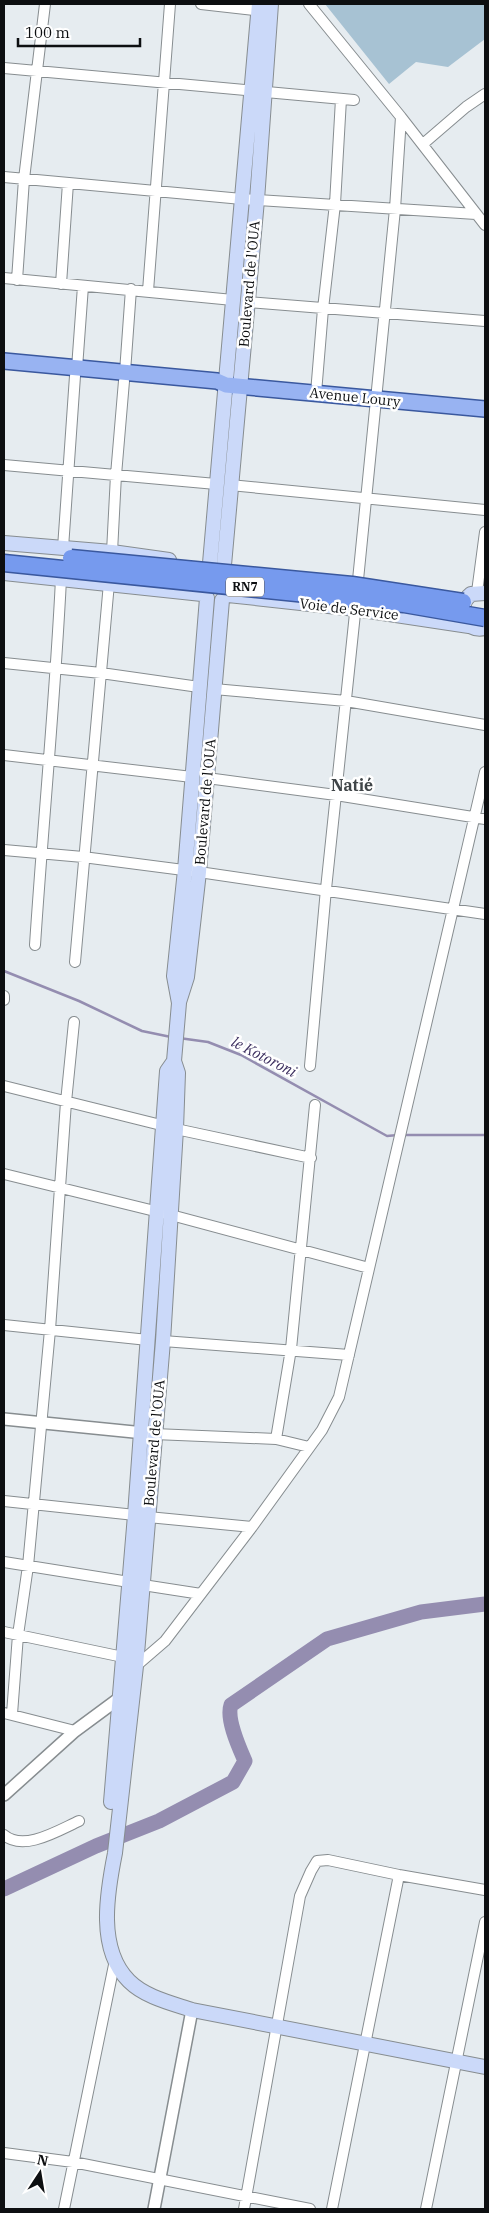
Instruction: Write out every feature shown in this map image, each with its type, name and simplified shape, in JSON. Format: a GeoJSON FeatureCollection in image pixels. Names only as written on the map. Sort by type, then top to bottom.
{"type":"FeatureCollection","features":[{"type":"Feature","properties":{"kind":"highway","name":"RN7"},"geometry":{"type":"LineString","coordinates":[[4,553],[111,561],[478,598]]}},
{"type":"Feature","properties":{"kind":"highway","name":"RN7"},"geometry":{"type":"LineString","coordinates":[[4,562],[404,604],[485,618]]}},
{"type":"Feature","properties":{"kind":"main road"},"geometry":{"type":"LineString","coordinates":[[217,565],[216,484],[233,385],[233,300],[251,91],[265,8]]}},
{"type":"Feature","properties":{"kind":"main road","name":"Boulevard de l'OUA"},"geometry":{"type":"LineString","coordinates":[[217,565],[230,485],[233,385],[248,302],[265,93],[265,8]]}},
{"type":"Feature","properties":{"kind":"main road","name":"Avenue Loury"},"geometry":{"type":"LineString","coordinates":[[4,361],[76,372]]}},
{"type":"Feature","properties":{"kind":"main road","name":"Avenue Loury"},"geometry":{"type":"LineString","coordinates":[[4,370],[76,372],[219,388],[233,385],[485,409]]}},
{"type":"Feature","properties":{"kind":"main road"},"geometry":{"type":"LineString","coordinates":[[4,543],[112,552],[217,565],[358,578],[478,598]]}},
{"type":"Feature","properties":{"kind":"main road"},"geometry":{"type":"LineString","coordinates":[[192,871],[192,777],[205,596],[197,583],[200,571],[217,565]]}},
{"type":"Feature","properties":{"kind":"main road"},"geometry":{"type":"LineString","coordinates":[[4,573],[225,597],[234,582],[234,576],[217,565]]}},
{"type":"Feature","properties":{"kind":"main road","name":"Boulevard de l'OUA"},"geometry":{"type":"LineString","coordinates":[[225,597],[214,689],[207,778],[174,976],[179,1002],[174,1054],[178,1073],[170,1127],[164,1214],[163,1341],[148,1433],[136,1583],[136,1666],[126,1698],[110,1855],[107,1930],[115,1960],[130,1982],[158,1999],[192,2010],[485,2067]]}},
{"type":"Feature","properties":{"kind":"main road","name":"Voie de Service"},"geometry":{"type":"LineString","coordinates":[[225,597],[356,609],[469,626],[476,629],[485,628]]}},
{"type":"Feature","properties":{"kind":"main road"},"geometry":{"type":"LineString","coordinates":[[469,626],[462,616],[461,610],[478,598]]}},
{"type":"Feature","properties":{"kind":"main road"},"geometry":{"type":"LineString","coordinates":[[148,1433],[148,1340],[164,1214]]}},
{"type":"Feature","properties":{"kind":"main road"},"geometry":{"type":"LineString","coordinates":[[126,1698],[123,1658],[136,1583]]}},
{"type":"Feature","properties":{"kind":"street"},"geometry":{"type":"LineString","coordinates":[[16,280],[24,179],[45,4]]}},
{"type":"Feature","properties":{"kind":"street"},"geometry":{"type":"LineString","coordinates":[[148,291],[162,82],[170,4]]}},
{"type":"Feature","properties":{"kind":"street"},"geometry":{"type":"LineString","coordinates":[[201,4],[265,8]]}},
{"type":"Feature","properties":{"kind":"street"},"geometry":{"type":"LineString","coordinates":[[309,4],[401,117],[485,225]]}},
{"type":"Feature","properties":{"kind":"street"},"geometry":{"type":"LineString","coordinates":[[4,68],[354,100]]}},
{"type":"Feature","properties":{"kind":"street"},"geometry":{"type":"LineString","coordinates":[[422,144],[466,107],[485,94]]}},
{"type":"Feature","properties":{"kind":"street"},"geometry":{"type":"LineString","coordinates":[[316,393],[335,204],[341,99]]}},
{"type":"Feature","properties":{"kind":"street"},"geometry":{"type":"LineString","coordinates":[[310,1066],[326,889],[356,609],[383,314],[395,209],[401,117]]}},
{"type":"Feature","properties":{"kind":"street"},"geometry":{"type":"LineString","coordinates":[[4,177],[242,199],[476,214]]}},
{"type":"Feature","properties":{"kind":"street"},"geometry":{"type":"LineString","coordinates":[[61,284],[68,183]]}},
{"type":"Feature","properties":{"kind":"street"},"geometry":{"type":"LineString","coordinates":[[4,278],[233,300]]}},
{"type":"Feature","properties":{"kind":"street"},"geometry":{"type":"LineString","coordinates":[[63,548],[83,286]]}},
{"type":"Feature","properties":{"kind":"street"},"geometry":{"type":"LineString","coordinates":[[112,552],[116,475],[131,289]]}},
{"type":"Feature","properties":{"kind":"street"},"geometry":{"type":"LineString","coordinates":[[248,302],[485,321]]}},
{"type":"Feature","properties":{"kind":"street"},"geometry":{"type":"LineString","coordinates":[[4,465],[216,484]]}},
{"type":"Feature","properties":{"kind":"street"},"geometry":{"type":"LineString","coordinates":[[230,485],[485,510]]}},
{"type":"Feature","properties":{"kind":"street"},"geometry":{"type":"LineString","coordinates":[[478,598],[485,532]]}},
{"type":"Feature","properties":{"kind":"street"},"geometry":{"type":"LineString","coordinates":[[36,946],[41,853],[57,669],[61,579]]}},
{"type":"Feature","properties":{"kind":"street"},"geometry":{"type":"LineString","coordinates":[[75,962],[91,765],[109,583]]}},
{"type":"Feature","properties":{"kind":"street"},"geometry":{"type":"LineString","coordinates":[[4,664],[101,673],[199,687]]}},
{"type":"Feature","properties":{"kind":"street"},"geometry":{"type":"LineString","coordinates":[[214,689],[346,701],[485,725]]}},
{"type":"Feature","properties":{"kind":"street"},"geometry":{"type":"LineString","coordinates":[[4,755],[192,777]]}},
{"type":"Feature","properties":{"kind":"street"},"geometry":{"type":"LineString","coordinates":[[136,1666],[165,1641],[252,1527],[322,1430],[339,1397],[453,908],[480,818],[485,772]]}},
{"type":"Feature","properties":{"kind":"street"},"geometry":{"type":"LineString","coordinates":[[207,778],[336,795],[480,818]]}},
{"type":"Feature","properties":{"kind":"street"},"geometry":{"type":"LineString","coordinates":[[4,850],[83,857],[192,871],[326,889],[485,914]]}},
{"type":"Feature","properties":{"kind":"street"},"geometry":{"type":"LineString","coordinates":[[74,1022],[66,1102],[50,1330],[28,1566],[8,1714],[75,1731]]}},
{"type":"Feature","properties":{"kind":"street"},"geometry":{"type":"LineString","coordinates":[[4,1086],[170,1127],[311,1158]]}},
{"type":"Feature","properties":{"kind":"street"},"geometry":{"type":"LineString","coordinates":[[276,1440],[292,1349],[315,1104]]}},
{"type":"Feature","properties":{"kind":"street"},"geometry":{"type":"LineString","coordinates":[[4,1174],[369,1268]]}},
{"type":"Feature","properties":{"kind":"street"},"geometry":{"type":"LineString","coordinates":[[4,1325],[148,1340]]}},
{"type":"Feature","properties":{"kind":"street"},"geometry":{"type":"LineString","coordinates":[[163,1341],[292,1349],[349,1355]]}},
{"type":"Feature","properties":{"kind":"street"},"geometry":{"type":"LineString","coordinates":[[4,1420],[148,1433],[276,1440],[309,1447]]}},
{"type":"Feature","properties":{"kind":"street"},"geometry":{"type":"LineString","coordinates":[[4,1501],[252,1527]]}},
{"type":"Feature","properties":{"kind":"street"},"geometry":{"type":"LineString","coordinates":[[4,1562],[201,1594]]}},
{"type":"Feature","properties":{"kind":"street"},"geometry":{"type":"LineString","coordinates":[[4,1632],[123,1658]]}},
{"type":"Feature","properties":{"kind":"street"},"geometry":{"type":"LineString","coordinates":[[4,1795],[75,1731],[126,1698]]}},
{"type":"Feature","properties":{"kind":"street"},"geometry":{"type":"LineString","coordinates":[[4,1835],[7,1838],[32,1842],[79,1821]]}},
{"type":"Feature","properties":{"kind":"street"},"geometry":{"type":"LineString","coordinates":[[244,2209],[300,1896],[317,1862],[328,1860],[485,1890]]}},
{"type":"Feature","properties":{"kind":"street"},"geometry":{"type":"LineString","coordinates":[[332,2209],[399,1875]]}},
{"type":"Feature","properties":{"kind":"street"},"geometry":{"type":"LineString","coordinates":[[426,2209],[458,2062],[485,1922]]}},
{"type":"Feature","properties":{"kind":"street"},"geometry":{"type":"LineString","coordinates":[[64,2209],[72,2162],[115,1960]]}},
{"type":"Feature","properties":{"kind":"street"},"geometry":{"type":"LineString","coordinates":[[154,2209],[192,2010]]}},
{"type":"Feature","properties":{"kind":"street"},"geometry":{"type":"LineString","coordinates":[[4,2153],[72,2162],[310,2209]]}},
{"type":"Feature","properties":{"kind":"shaded area"},"geometry":{"type":"Polygon","coordinates":[[[325,4],[485,4],[485,39],[448,67],[416,62],[389,84],[325,4]]]}},
{"type":"Feature","properties":{"kind":"waterway","name":"le Kotoroni"},"geometry":{"type":"LineString","coordinates":[[4,971],[79,1001],[142,1031],[171,1037]]}},
{"type":"Feature","properties":{"kind":"waterway","name":"le Kotoroni"},"geometry":{"type":"LineString","coordinates":[[179,1038],[208,1042],[241,1055],[387,1136],[398,1135]]}},
{"type":"Feature","properties":{"kind":"waterway","name":"le Kotoroni"},"geometry":{"type":"LineString","coordinates":[[403,1135],[485,1135]]}},
{"type":"Feature","properties":{"kind":"waterway"},"geometry":{"type":"LineString","coordinates":[[4,1889],[96,1846],[159,1821],[233,1782],[245,1761],[230,1718],[231,1705],[327,1639],[421,1612],[485,1604]]}},
{"type":"Feature","properties":{"kind":"district","name":"Natié"},"geometry":{"type":"Point","coordinates":[352,785]}}]}
